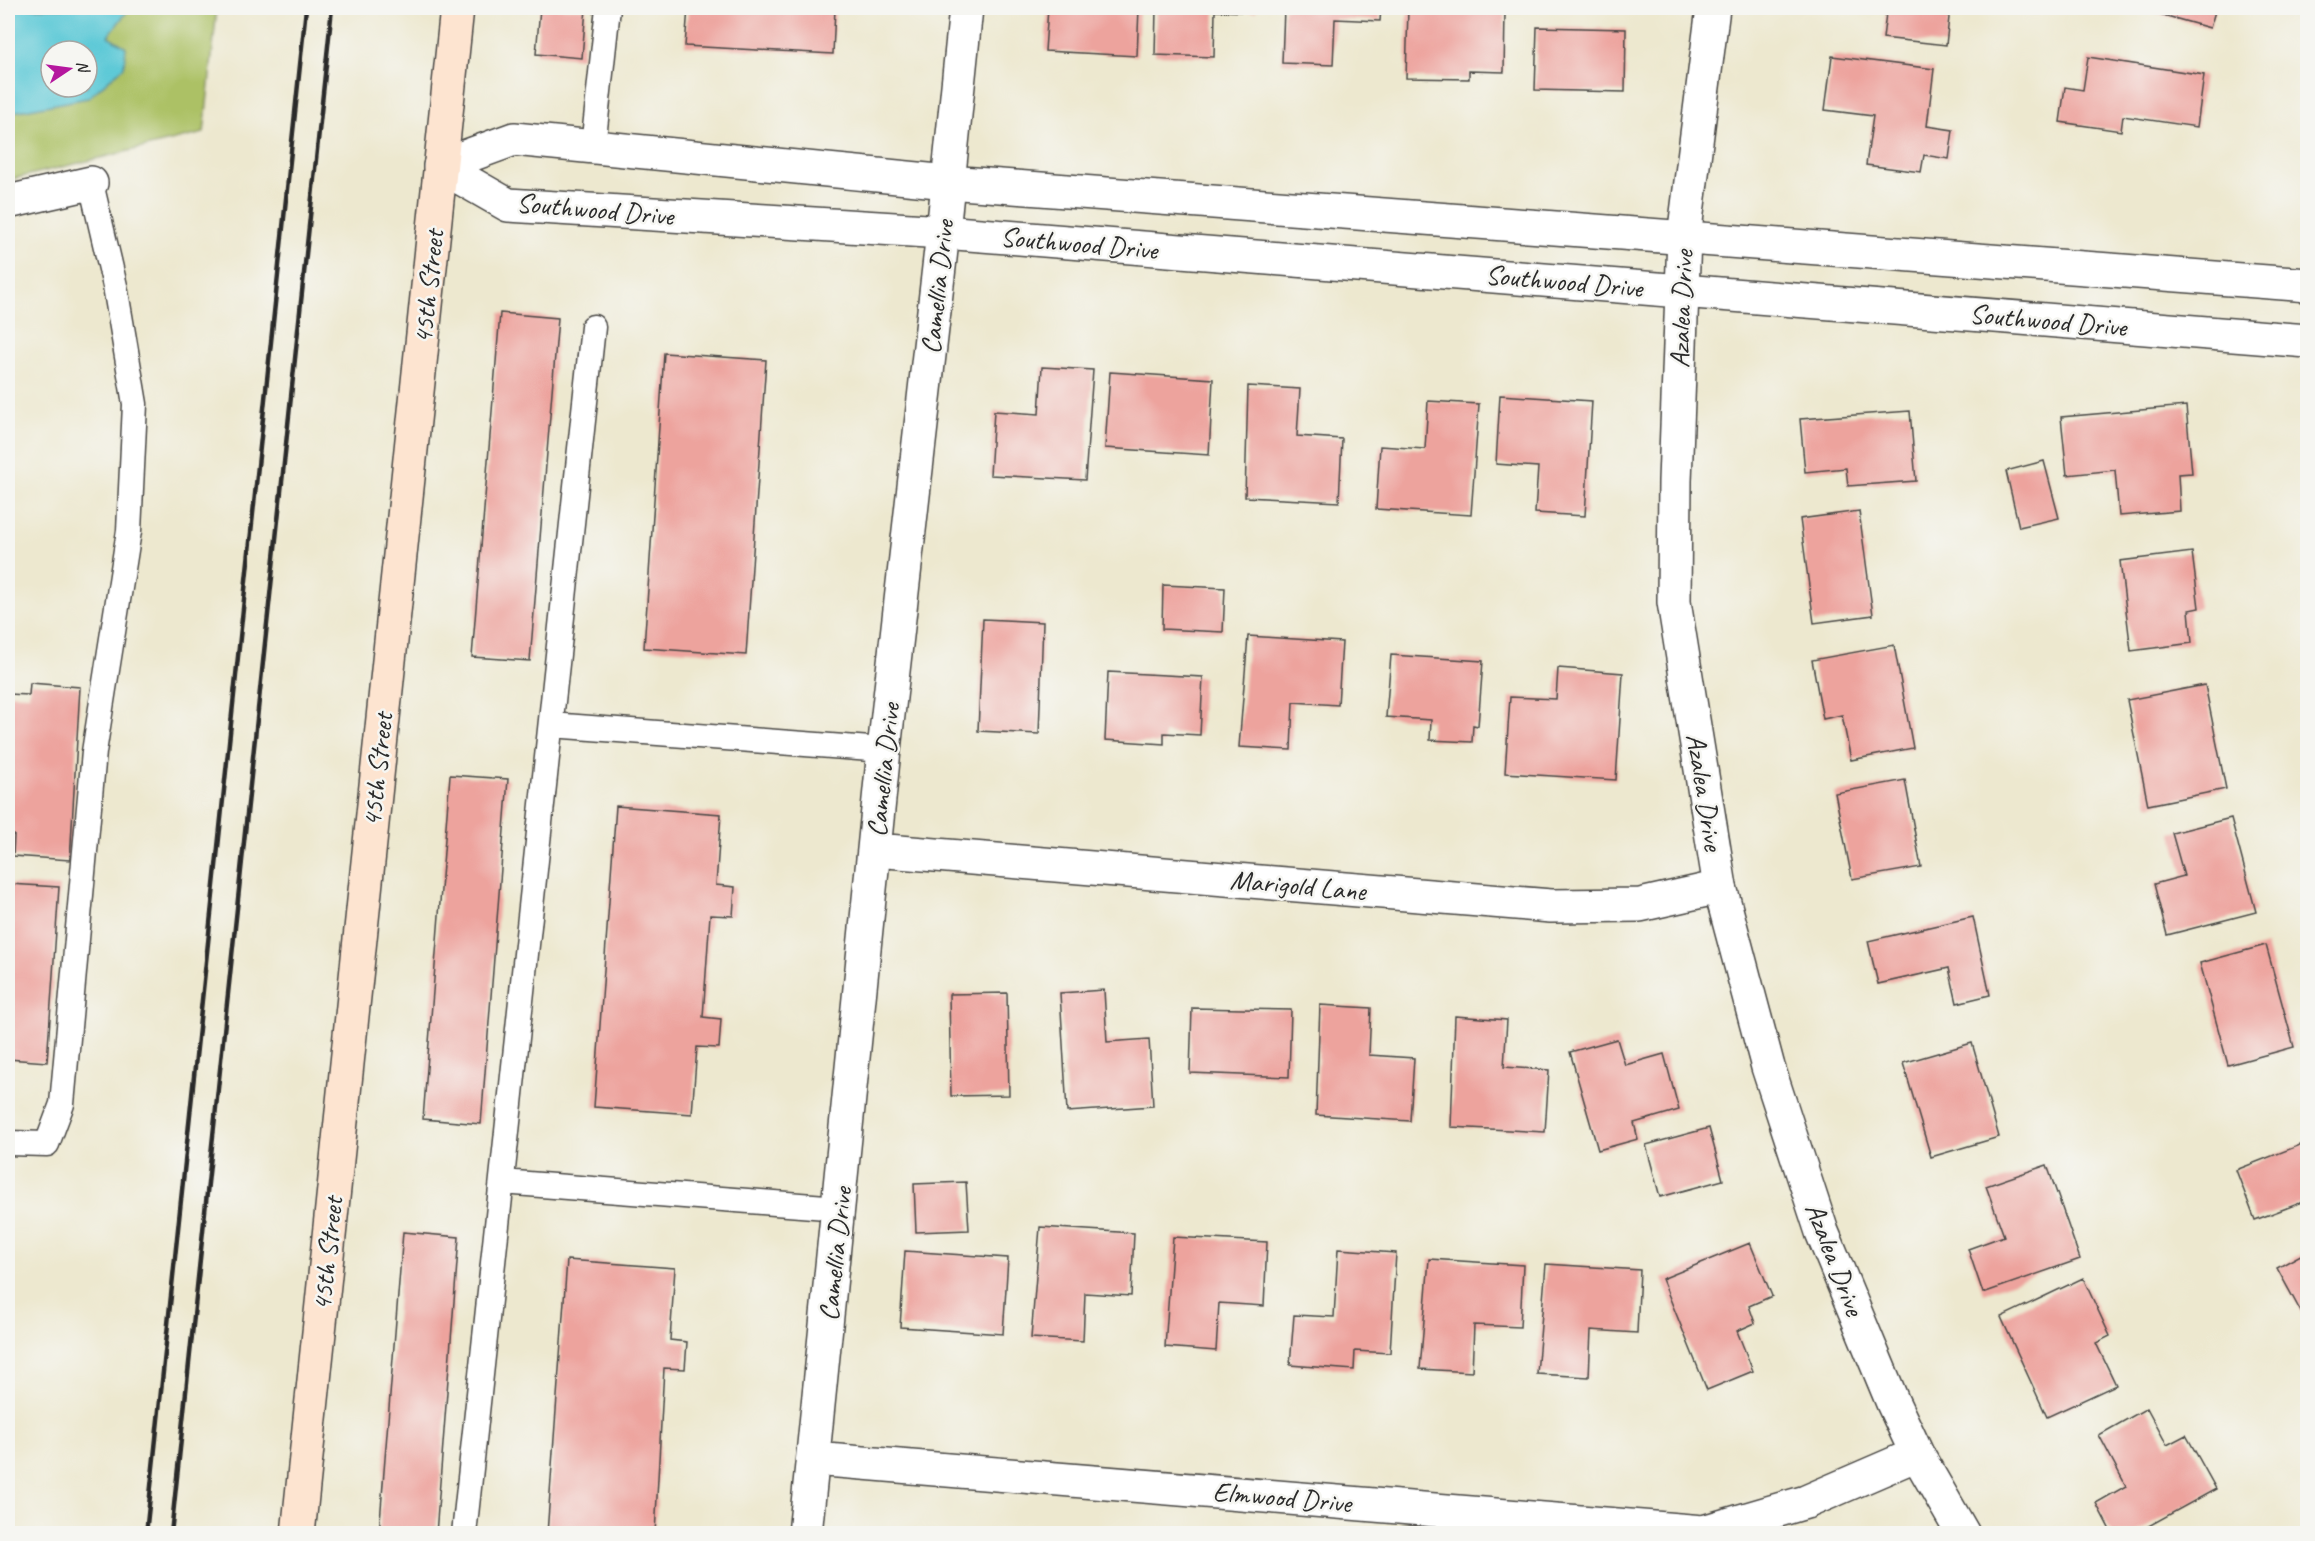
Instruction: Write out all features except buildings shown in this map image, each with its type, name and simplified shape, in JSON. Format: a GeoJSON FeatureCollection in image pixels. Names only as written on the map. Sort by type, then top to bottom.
{"type":"FeatureCollection","features":[{"type":"Feature","properties":{"kind":"main road","name":"45th Street"},"geometry":{"type":"LineString","coordinates":[[298,1533],[457,8]]}},
{"type":"Feature","properties":{"kind":"street","name":"Camellia Drive"},"geometry":{"type":"LineString","coordinates":[[805,1533],[884,750],[966,8]]}},
{"type":"Feature","properties":{"kind":"street","name":"Azalea Drive"},"geometry":{"type":"LineString","coordinates":[[1713,8],[1684,237],[1675,480],[1674,602],[1720,887],[1768,1067],[1822,1232],[1893,1403],[1917,1454],[1963,1533]]}},
{"type":"Feature","properties":{"kind":"street","name":"Southwood Drive"},"geometry":{"type":"LineString","coordinates":[[440,166],[514,139],[948,182],[2307,285]]}},
{"type":"Feature","properties":{"kind":"street","name":"Southwood Drive"},"geometry":{"type":"LineString","coordinates":[[440,166],[508,205],[943,232],[2307,340]]}},
{"type":"Feature","properties":{"kind":"street"},"geometry":{"type":"LineString","coordinates":[[8,202],[91,183]]}},
{"type":"Feature","properties":{"kind":"street","name":"Marigold Lane"},"geometry":{"type":"LineString","coordinates":[[875,850],[1551,906],[1640,905],[1720,887]]}},
{"type":"Feature","properties":{"kind":"street","name":"Elmwood Drive"},"geometry":{"type":"LineString","coordinates":[[813,1459],[1703,1532],[1806,1502],[1917,1454]]}},
{"type":"Feature","properties":{"kind":"lane"},"geometry":{"type":"LineString","coordinates":[[593,147],[608,8]]}},
{"type":"Feature","properties":{"kind":"lane"},"geometry":{"type":"LineString","coordinates":[[8,1143],[47,1144],[62,1104],[94,752],[129,531],[135,404],[115,286],[91,183]]}},
{"type":"Feature","properties":{"kind":"lane"},"geometry":{"type":"LineString","coordinates":[[464,1533],[593,327]]}},
{"type":"Feature","properties":{"kind":"lane"},"geometry":{"type":"LineString","coordinates":[[551,725],[884,750]]}},
{"type":"Feature","properties":{"kind":"lane"},"geometry":{"type":"LineString","coordinates":[[502,1182],[839,1208]]}},
{"type":"Feature","properties":{"kind":"green space"},"geometry":{"type":"Polygon","coordinates":[[[8,8],[217,8],[204,133],[8,180],[8,8]]]}},
{"type":"Feature","properties":{"kind":"water"},"geometry":{"type":"Polygon","coordinates":[[[8,8],[130,8],[108,36],[126,47],[124,67],[99,89],[99,39],[39,39],[39,99],[83,99],[8,113],[8,8]]]}},
{"type":"Feature","properties":{"kind":"railway"},"geometry":{"type":"LineString","coordinates":[[146,1534],[306,8]]}},
{"type":"Feature","properties":{"kind":"railway"},"geometry":{"type":"LineString","coordinates":[[171,1534],[332,8]]}}]}
